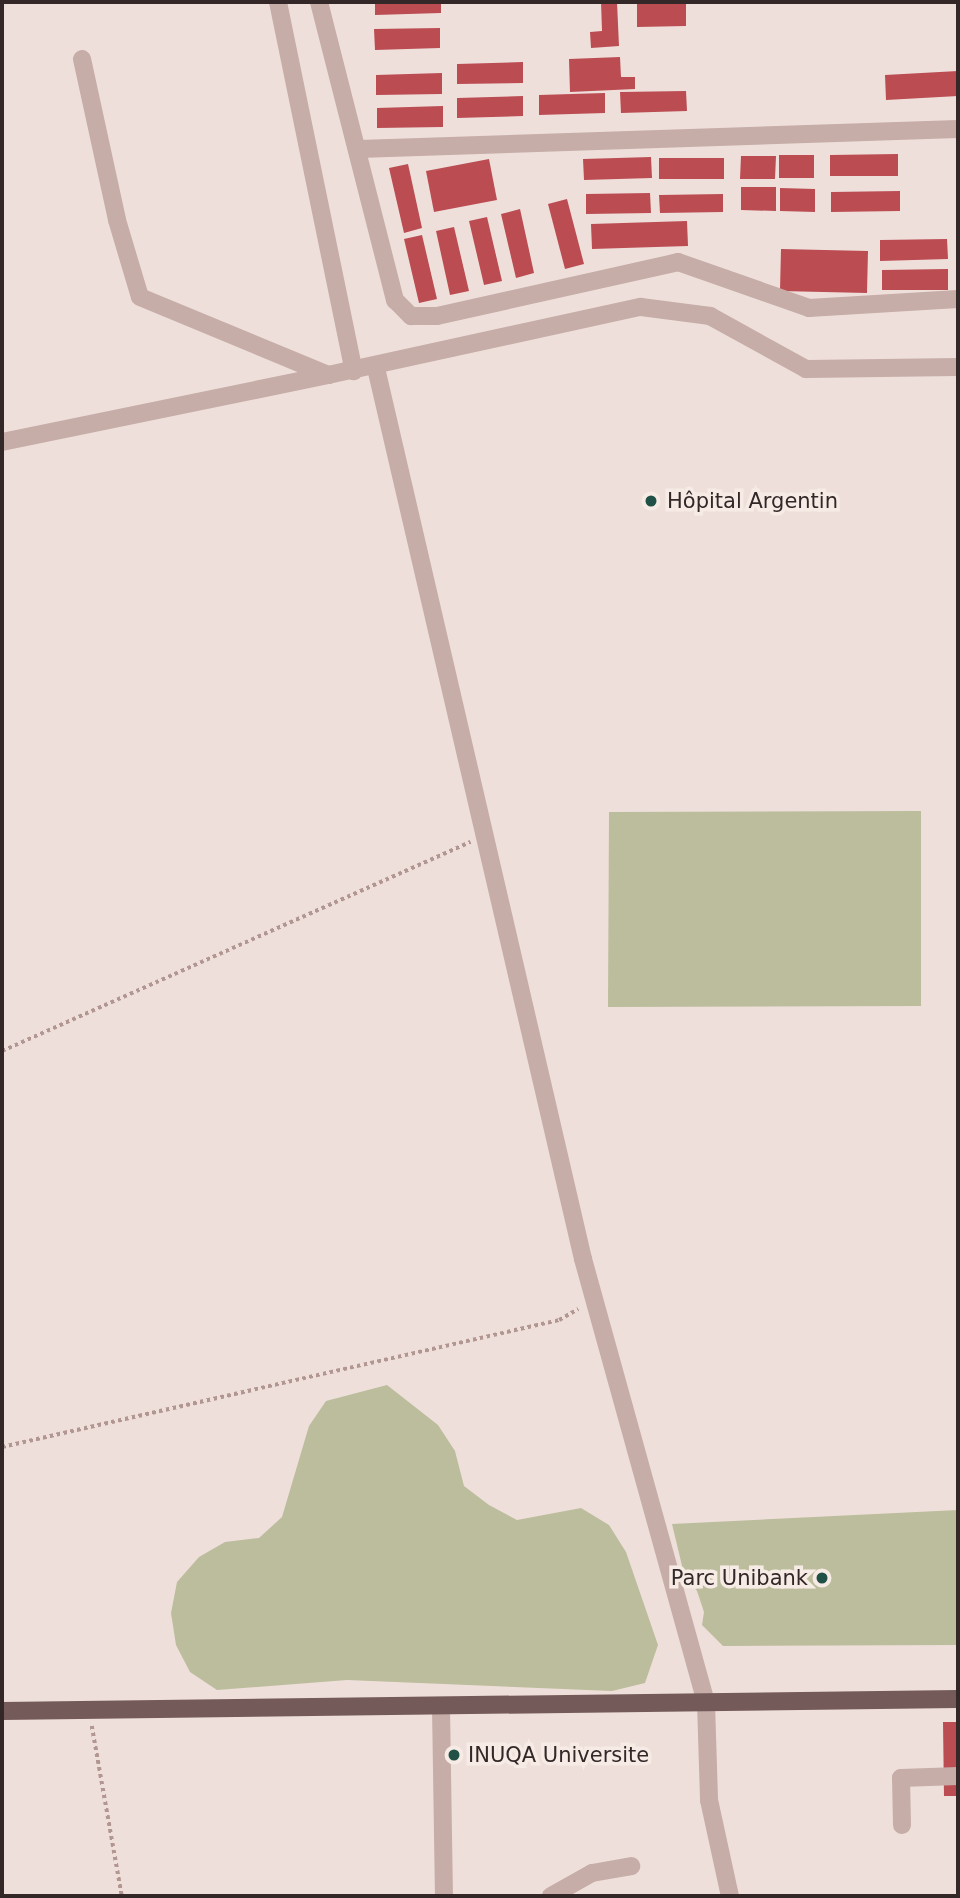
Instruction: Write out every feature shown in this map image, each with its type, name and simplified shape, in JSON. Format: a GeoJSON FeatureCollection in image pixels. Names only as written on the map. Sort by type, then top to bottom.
{"type":"FeatureCollection","features":[{"type":"Feature","properties":{"kind":"main road"},"geometry":{"type":"LineString","coordinates":[[2,1711],[958,1699]]}},
{"type":"Feature","properties":{"kind":"street"},"geometry":{"type":"LineString","coordinates":[[278,2],[354,371]]}},
{"type":"Feature","properties":{"kind":"street"},"geometry":{"type":"LineString","coordinates":[[319,2],[396,300],[411,316],[437,316],[678,262],[809,308],[958,299]]}},
{"type":"Feature","properties":{"kind":"street"},"geometry":{"type":"LineString","coordinates":[[82,59],[117,220],[140,297],[328,375]]}},
{"type":"Feature","properties":{"kind":"street"},"geometry":{"type":"LineString","coordinates":[[359,149],[958,129]]}},
{"type":"Feature","properties":{"kind":"street"},"geometry":{"type":"LineString","coordinates":[[2,442],[328,375],[376,368],[642,307],[710,316],[806,369],[958,367]]}},
{"type":"Feature","properties":{"kind":"street"},"geometry":{"type":"LineString","coordinates":[[376,368],[594,1300],[706,1703],[709,1800],[730,1896]]}},
{"type":"Feature","properties":{"kind":"street"},"geometry":{"type":"LineString","coordinates":[[441,1707],[444,1896]]}},
{"type":"Feature","properties":{"kind":"street"},"geometry":{"type":"LineString","coordinates":[[902,1825],[901,1778],[958,1776]]}},
{"type":"Feature","properties":{"kind":"street"},"geometry":{"type":"LineString","coordinates":[[551,1896],[592,1873],[631,1866]]}},
{"type":"Feature","properties":{"kind":"path"},"geometry":{"type":"LineString","coordinates":[[2,1051],[484,835]]}},
{"type":"Feature","properties":{"kind":"path"},"geometry":{"type":"LineString","coordinates":[[2,1447],[559,1320],[594,1300]]}},
{"type":"Feature","properties":{"kind":"path"},"geometry":{"type":"LineString","coordinates":[[89,1710],[122,1896]]}},
{"type":"Feature","properties":{"kind":"green space"},"geometry":{"type":"Polygon","coordinates":[[[921,811],[921,1006],[608,1007],[609,812],[921,811]]]}},
{"type":"Feature","properties":{"kind":"green space"},"geometry":{"type":"Polygon","coordinates":[[[387,1385],[438,1425],[455,1451],[464,1486],[489,1505],[517,1520],[581,1508],[609,1525],[626,1552],[658,1645],[645,1683],[612,1691],[347,1680],[217,1690],[190,1672],[176,1645],[171,1613],[177,1582],[199,1557],[225,1542],[259,1538],[282,1517],[309,1426],[326,1401],[387,1385]]]}},
{"type":"Feature","properties":{"kind":"green space","name":"Parc Unibank"},"geometry":{"type":"Polygon","coordinates":[[[958,1510],[958,1645],[723,1646],[702,1625],[704,1612],[697,1591],[684,1574],[672,1524],[958,1510]]]}},
{"type":"Feature","properties":{"kind":"building"},"geometry":{"type":"Polygon","coordinates":[[[375,2],[441,2],[441,13],[375,15],[375,2]]]}},
{"type":"Feature","properties":{"kind":"building"},"geometry":{"type":"Polygon","coordinates":[[[601,2],[617,2],[619,46],[591,48],[590,32],[602,31],[601,2]]]}},
{"type":"Feature","properties":{"kind":"building"},"geometry":{"type":"Polygon","coordinates":[[[637,2],[686,2],[686,26],[637,27],[637,2]]]}},
{"type":"Feature","properties":{"kind":"building"},"geometry":{"type":"Polygon","coordinates":[[[440,28],[440,48],[375,50],[374,29],[440,28]]]}},
{"type":"Feature","properties":{"kind":"building"},"geometry":{"type":"Polygon","coordinates":[[[620,57],[621,77],[635,77],[635,89],[570,92],[569,59],[620,57]]]}},
{"type":"Feature","properties":{"kind":"building"},"geometry":{"type":"Polygon","coordinates":[[[523,62],[523,83],[457,84],[457,64],[523,62]]]}},
{"type":"Feature","properties":{"kind":"building"},"geometry":{"type":"Polygon","coordinates":[[[958,71],[958,96],[886,100],[885,75],[958,71]]]}},
{"type":"Feature","properties":{"kind":"building"},"geometry":{"type":"Polygon","coordinates":[[[442,73],[442,94],[376,95],[376,75],[442,73]]]}},
{"type":"Feature","properties":{"kind":"building"},"geometry":{"type":"Polygon","coordinates":[[[686,91],[687,111],[621,113],[620,92],[686,91]]]}},
{"type":"Feature","properties":{"kind":"building"},"geometry":{"type":"Polygon","coordinates":[[[605,93],[605,113],[539,115],[539,95],[605,93]]]}},
{"type":"Feature","properties":{"kind":"building"},"geometry":{"type":"Polygon","coordinates":[[[523,96],[523,116],[457,118],[457,98],[523,96]]]}},
{"type":"Feature","properties":{"kind":"building"},"geometry":{"type":"Polygon","coordinates":[[[443,106],[443,127],[377,128],[377,108],[443,106]]]}},
{"type":"Feature","properties":{"kind":"building"},"geometry":{"type":"Polygon","coordinates":[[[898,154],[898,176],[830,176],[830,155],[898,154]]]}},
{"type":"Feature","properties":{"kind":"building"},"geometry":{"type":"Polygon","coordinates":[[[779,155],[814,155],[814,178],[779,178],[779,155]]]}},
{"type":"Feature","properties":{"kind":"building"},"geometry":{"type":"Polygon","coordinates":[[[741,156],[776,156],[775,179],[740,179],[741,156]]]}},
{"type":"Feature","properties":{"kind":"building"},"geometry":{"type":"Polygon","coordinates":[[[651,157],[652,178],[584,180],[583,159],[651,157]]]}},
{"type":"Feature","properties":{"kind":"building"},"geometry":{"type":"Polygon","coordinates":[[[659,158],[724,158],[724,179],[659,179],[659,158]]]}},
{"type":"Feature","properties":{"kind":"building"},"geometry":{"type":"Polygon","coordinates":[[[489,159],[497,200],[434,212],[426,171],[489,159]]]}},
{"type":"Feature","properties":{"kind":"building"},"geometry":{"type":"Polygon","coordinates":[[[408,164],[422,228],[404,233],[389,168],[408,164]]]}},
{"type":"Feature","properties":{"kind":"building"},"geometry":{"type":"Polygon","coordinates":[[[741,187],[776,187],[776,211],[741,210],[741,187]]]}},
{"type":"Feature","properties":{"kind":"building"},"geometry":{"type":"Polygon","coordinates":[[[780,188],[815,189],[815,212],[780,211],[780,188]]]}},
{"type":"Feature","properties":{"kind":"building"},"geometry":{"type":"Polygon","coordinates":[[[900,191],[900,211],[831,212],[831,192],[900,191]]]}},
{"type":"Feature","properties":{"kind":"building"},"geometry":{"type":"Polygon","coordinates":[[[650,193],[651,213],[586,214],[586,194],[650,193]]]}},
{"type":"Feature","properties":{"kind":"building"},"geometry":{"type":"Polygon","coordinates":[[[723,194],[723,212],[660,213],[659,195],[723,194]]]}},
{"type":"Feature","properties":{"kind":"building"},"geometry":{"type":"Polygon","coordinates":[[[567,199],[584,264],[565,269],[548,204],[567,199]]]}},
{"type":"Feature","properties":{"kind":"building"},"geometry":{"type":"Polygon","coordinates":[[[520,209],[534,273],[516,278],[501,214],[520,209]]]}},
{"type":"Feature","properties":{"kind":"building"},"geometry":{"type":"Polygon","coordinates":[[[487,217],[502,281],[484,285],[469,221],[487,217]]]}},
{"type":"Feature","properties":{"kind":"building"},"geometry":{"type":"Polygon","coordinates":[[[687,221],[688,246],[592,249],[591,224],[687,221]]]}},
{"type":"Feature","properties":{"kind":"building"},"geometry":{"type":"Polygon","coordinates":[[[454,227],[469,291],[450,295],[436,231],[454,227]]]}},
{"type":"Feature","properties":{"kind":"building"},"geometry":{"type":"Polygon","coordinates":[[[422,235],[437,299],[419,303],[404,239],[422,235]]]}},
{"type":"Feature","properties":{"kind":"building"},"geometry":{"type":"Polygon","coordinates":[[[947,239],[948,259],[880,261],[880,240],[947,239]]]}},
{"type":"Feature","properties":{"kind":"building"},"geometry":{"type":"Polygon","coordinates":[[[781,249],[868,251],[867,293],[780,291],[781,249]]]}},
{"type":"Feature","properties":{"kind":"building"},"geometry":{"type":"Polygon","coordinates":[[[948,269],[948,290],[882,290],[882,270],[948,269]]]}},
{"type":"Feature","properties":{"kind":"building"},"geometry":{"type":"Polygon","coordinates":[[[943,1722],[958,1722],[958,1796],[944,1796],[943,1722]]]}},
{"type":"Feature","properties":{"kind":"place","name":"Hôpital Argentin"},"geometry":{"type":"Point","coordinates":[651,501]}},
{"type":"Feature","properties":{"kind":"place","name":"Parc Unibank"},"geometry":{"type":"Point","coordinates":[822,1578]}},
{"type":"Feature","properties":{"kind":"place","name":"INUQA Universite"},"geometry":{"type":"Point","coordinates":[454,1755]}}]}
